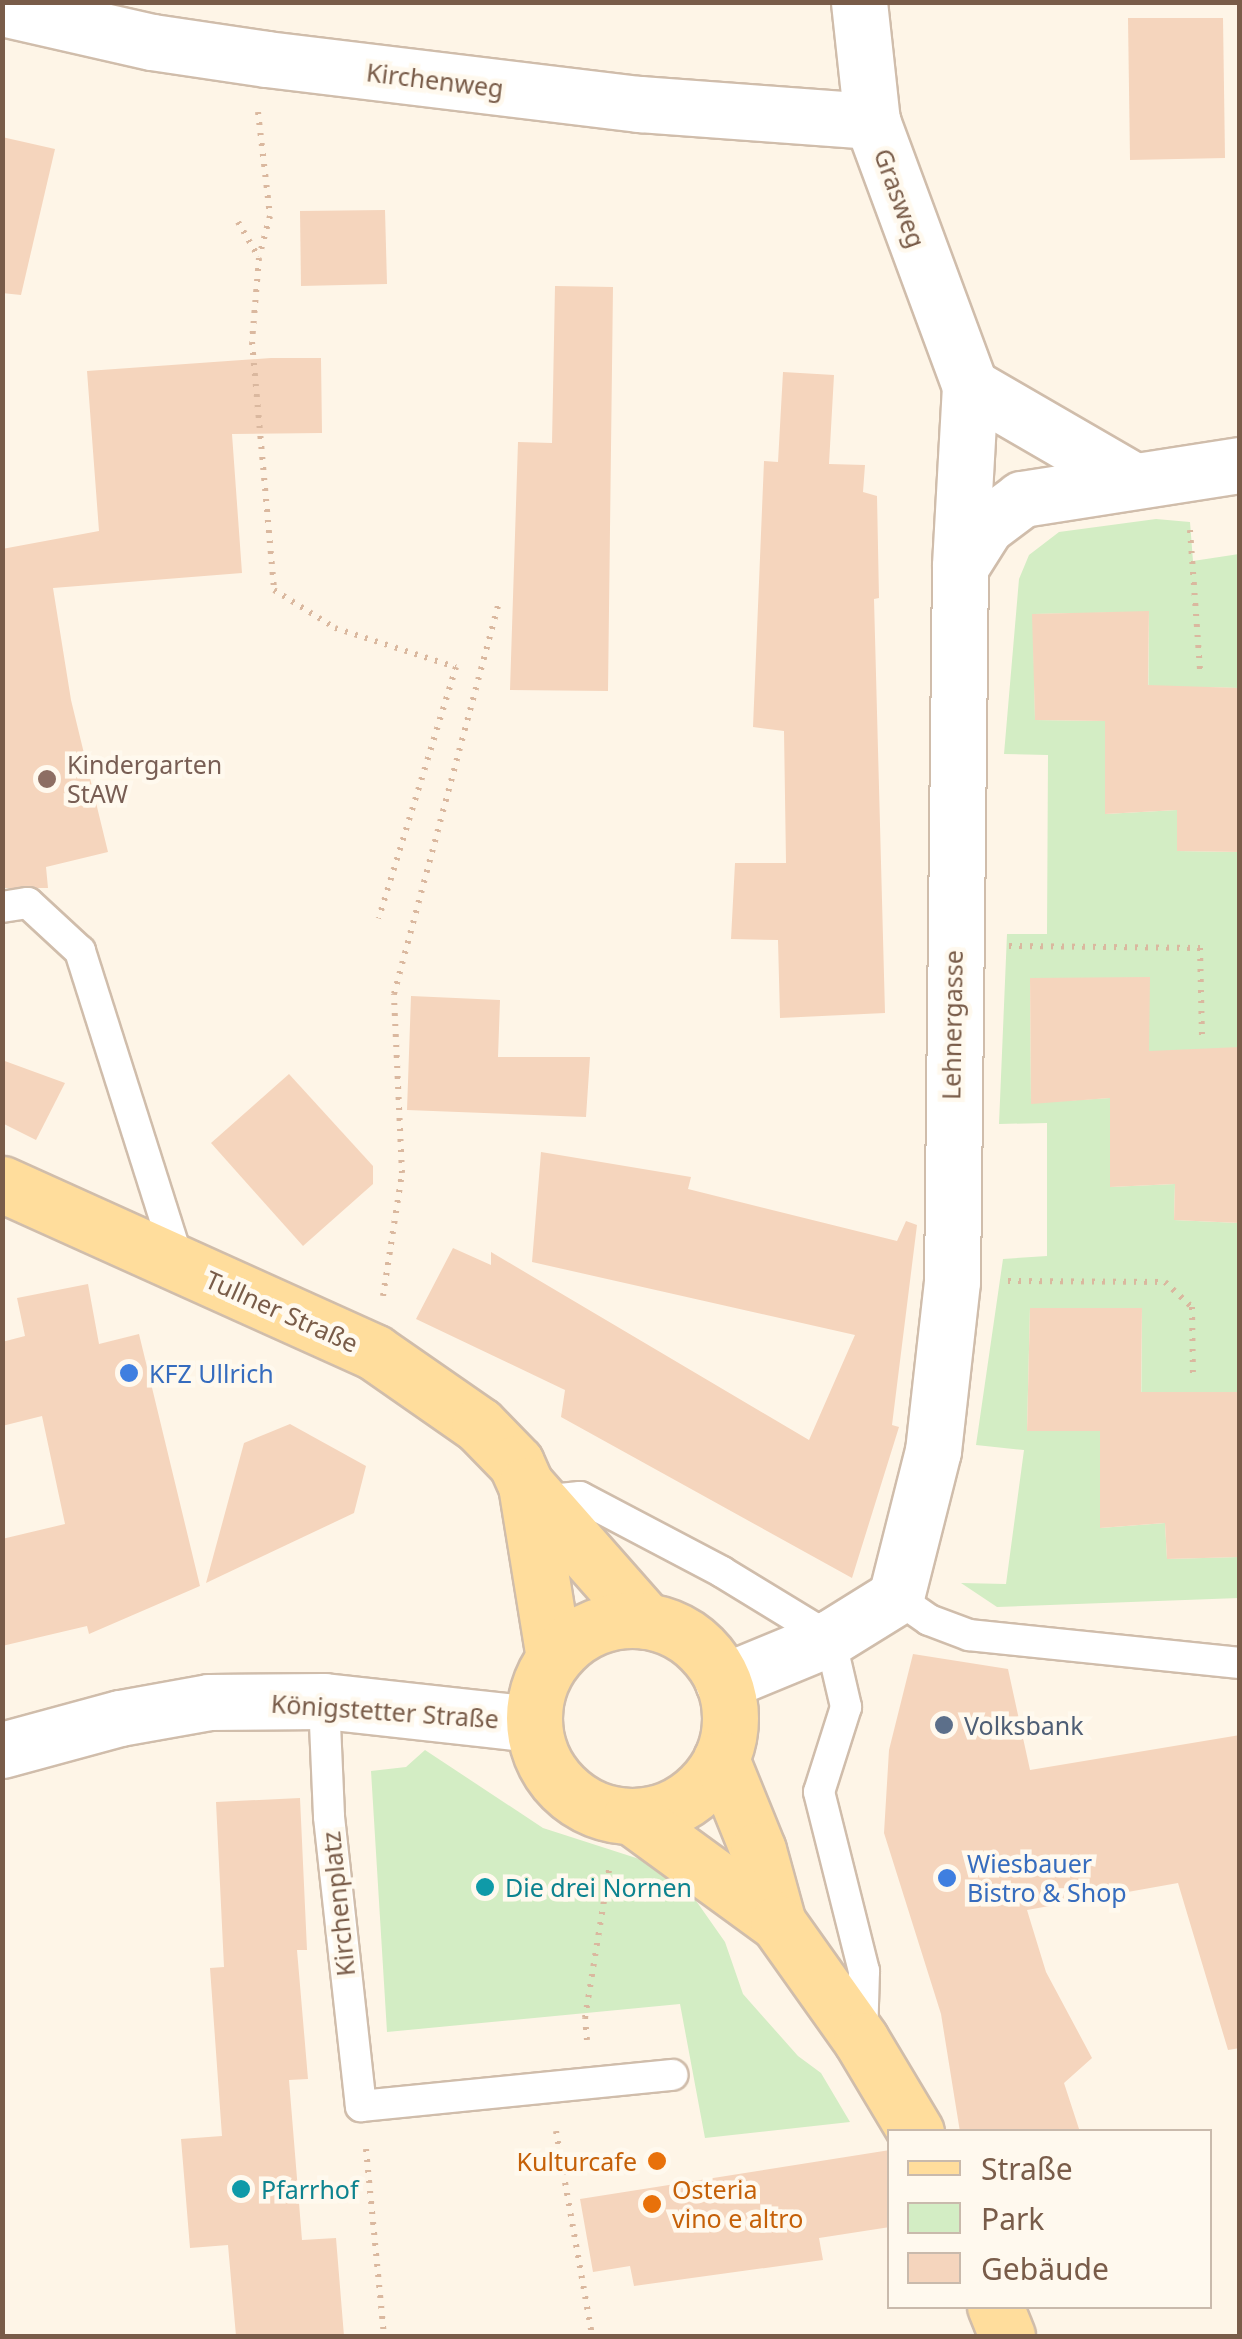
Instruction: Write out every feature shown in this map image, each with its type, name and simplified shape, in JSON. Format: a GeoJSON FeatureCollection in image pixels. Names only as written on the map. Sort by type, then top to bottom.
{"type":"FeatureCollection","features":[{"type":"Feature","properties":{"kind":"main road","name":"Tullner Straße"},"geometry":{"type":"LineString","coordinates":[[2,1184],[374,1352],[479,1426],[516,1463],[534,1493],[646,1621]]}},
{"type":"Feature","properties":{"kind":"main road","name":"Tullner Straße"},"geometry":{"type":"LineString","coordinates":[[534,1493],[535,1562],[554,1658]]}},
{"type":"Feature","properties":{"kind":"main road"},"geometry":{"type":"LineString","coordinates":[[646,1621],[666,1626],[701,1649],[723,1682],[730,1708],[721,1759],[707,1782],[687,1799],[661,1812],[631,1816],[602,1812],[565,1789],[540,1752],[534,1724],[535,1700],[554,1658],[594,1628],[610,1622],[646,1621]]}},
{"type":"Feature","properties":{"kind":"main road"},"geometry":{"type":"LineString","coordinates":[[721,1759],[758,1850],[778,1923]]}},
{"type":"Feature","properties":{"kind":"main road"},"geometry":{"type":"LineString","coordinates":[[631,1816],[778,1923],[862,2040],[914,2129]]}},
{"type":"Feature","properties":{"kind":"main road"},"geometry":{"type":"LineString","coordinates":[[995,2309],[1007,2336]]}},
{"type":"Feature","properties":{"kind":"street","name":"Grasweg"},"geometry":{"type":"LineString","coordinates":[[859,2],[872,122],[970,386],[960,567]]}},
{"type":"Feature","properties":{"kind":"street","name":"Kirchenweg"},"geometry":{"type":"LineString","coordinates":[[2,8],[152,42],[267,59],[640,104],[872,122]]}},
{"type":"Feature","properties":{"kind":"street"},"geometry":{"type":"LineString","coordinates":[[970,386],[1132,480]]}},
{"type":"Feature","properties":{"kind":"street"},"geometry":{"type":"LineString","coordinates":[[960,567],[986,526],[1022,500],[1214,470]]}},
{"type":"Feature","properties":{"kind":"street","name":"Lehnergasse"},"geometry":{"type":"LineString","coordinates":[[896,1598],[933,1451],[952,1281],[960,567]]}},
{"type":"Feature","properties":{"kind":"street"},"geometry":{"type":"LineString","coordinates":[[723,1682],[830,1638],[896,1598]]}},
{"type":"Feature","properties":{"kind":"street","name":"Königstetter Straße"},"geometry":{"type":"LineString","coordinates":[[2,1750],[120,1718],[209,1702],[324,1701],[534,1724]]}},
{"type":"Feature","properties":{"kind":"lane"},"geometry":{"type":"LineString","coordinates":[[2,907],[28,903],[80,951],[180,1266]]}},
{"type":"Feature","properties":{"kind":"lane"},"geometry":{"type":"LineString","coordinates":[[534,1493],[580,1497],[722,1572],[830,1638],[846,1707],[820,1792],[864,1972],[862,2040]]}},
{"type":"Feature","properties":{"kind":"lane"},"geometry":{"type":"LineString","coordinates":[[896,1598],[929,1620],[969,1635],[1240,1664]]}},
{"type":"Feature","properties":{"kind":"lane","name":"Kirchenplatz"},"geometry":{"type":"LineString","coordinates":[[324,1701],[329,1816],[361,2106]]}},
{"type":"Feature","properties":{"kind":"lane"},"geometry":{"type":"LineString","coordinates":[[361,2106],[672,2075]]}},
{"type":"Feature","properties":{"kind":"path"},"geometry":{"type":"LineString","coordinates":[[267,59],[258,106],[270,216],[259,258],[252,342],[274,590],[335,628],[456,667],[380,918]]}},
{"type":"Feature","properties":{"kind":"path"},"geometry":{"type":"LineString","coordinates":[[238,222],[259,258]]}},
{"type":"Feature","properties":{"kind":"path"},"geometry":{"type":"LineString","coordinates":[[1200,671],[1214,470]]}},
{"type":"Feature","properties":{"kind":"path"},"geometry":{"type":"LineString","coordinates":[[374,1352],[402,1173],[394,994],[499,603]]}},
{"type":"Feature","properties":{"kind":"path"},"geometry":{"type":"LineString","coordinates":[[953,945],[1200,948],[1202,1037]]}},
{"type":"Feature","properties":{"kind":"path"},"geometry":{"type":"LineString","coordinates":[[952,1281],[1165,1282],[1192,1308],[1192,1376]]}},
{"type":"Feature","properties":{"kind":"path"},"geometry":{"type":"LineString","coordinates":[[361,2106],[384,2336]]}},
{"type":"Feature","properties":{"kind":"path"},"geometry":{"type":"LineString","coordinates":[[574,2228],[592,2336]]}},
{"type":"Feature","properties":{"kind":"green space"},"geometry":{"type":"Polygon","coordinates":[[[1156,519],[1190,522],[1193,561],[1239,554],[1239,688],[1200,687],[1148,723],[1149,612],[1033,614],[1035,720],[1105,721],[1105,814],[1177,810],[1177,851],[1239,852],[1239,1047],[1199,1092],[1030,978],[1031,1103],[1110,1098],[1110,1187],[1175,1184],[1174,1220],[1239,1223],[1239,1392],[1141,1432],[1142,1308],[1030,1308],[1027,1430],[1100,1431],[1100,1528],[1165,1523],[1167,1559],[1239,1557],[1239,1598],[997,1607],[961,1583],[1006,1584],[1024,1450],[976,1445],[1003,1259],[1047,1256],[1047,1123],[999,1124],[1007,934],[1047,934],[1048,755],[1004,754],[1019,579],[1029,555],[1059,532],[1156,519]]]}},
{"type":"Feature","properties":{"kind":"green space"},"geometry":{"type":"Polygon","coordinates":[[[425,1750],[543,1828],[661,1866],[692,1895],[725,1942],[743,1994],[798,2056],[821,2073],[850,2122],[705,2138],[680,2004],[387,2032],[371,1771],[406,1767],[425,1750]]]}},
{"type":"Feature","properties":{"kind":"building"},"geometry":{"type":"Polygon","coordinates":[[[1128,18],[1223,18],[1225,158],[1130,160],[1128,18]]]}},
{"type":"Feature","properties":{"kind":"building"},"geometry":{"type":"Polygon","coordinates":[[[2,137],[55,149],[21,295],[2,293],[2,137]]]}},
{"type":"Feature","properties":{"kind":"building"},"geometry":{"type":"Polygon","coordinates":[[[385,210],[387,284],[301,286],[300,211],[385,210]]]}},
{"type":"Feature","properties":{"kind":"building"},"geometry":{"type":"Polygon","coordinates":[[[555,286],[613,287],[608,691],[510,690],[518,442],[552,443],[555,286]]]}},
{"type":"Feature","properties":{"kind":"building"},"geometry":{"type":"Polygon","coordinates":[[[321,358],[322,433],[232,434],[242,573],[53,588],[71,700],[108,852],[46,867],[48,888],[2,888],[2,549],[99,531],[87,371],[321,358]]]}},
{"type":"Feature","properties":{"kind":"building"},"geometry":{"type":"Polygon","coordinates":[[[783,372],[834,375],[829,464],[865,465],[863,492],[877,496],[879,598],[874,599],[885,1013],[780,1018],[778,940],[731,939],[735,863],[786,863],[784,731],[753,727],[764,461],[778,462],[783,372]]]}},
{"type":"Feature","properties":{"kind":"building"},"geometry":{"type":"Polygon","coordinates":[[[1149,611],[1148,685],[1240,688],[1240,852],[1177,851],[1177,810],[1105,814],[1105,721],[1035,720],[1032,614],[1149,611]]]}},
{"type":"Feature","properties":{"kind":"building"},"geometry":{"type":"Polygon","coordinates":[[[1150,977],[1149,1051],[1240,1047],[1240,1223],[1174,1220],[1175,1184],[1110,1187],[1110,1098],[1031,1104],[1030,978],[1150,977]]]}},
{"type":"Feature","properties":{"kind":"building"},"geometry":{"type":"Polygon","coordinates":[[[411,996],[500,1000],[498,1057],[590,1057],[586,1117],[407,1110],[411,996]]]}},
{"type":"Feature","properties":{"kind":"building"},"geometry":{"type":"Polygon","coordinates":[[[2,1060],[65,1083],[36,1140],[2,1123],[2,1060]]]}},
{"type":"Feature","properties":{"kind":"building"},"geometry":{"type":"Polygon","coordinates":[[[289,1074],[373,1166],[373,1184],[303,1246],[211,1143],[289,1074]]]}},
{"type":"Feature","properties":{"kind":"building"},"geometry":{"type":"Polygon","coordinates":[[[541,1152],[691,1177],[688,1189],[897,1241],[906,1221],[917,1225],[892,1425],[899,1427],[852,1578],[561,1417],[565,1390],[416,1319],[453,1248],[491,1265],[491,1252],[809,1440],[855,1335],[532,1262],[541,1152]]]}},
{"type":"Feature","properties":{"kind":"building"},"geometry":{"type":"Polygon","coordinates":[[[88,1284],[99,1344],[139,1334],[200,1586],[89,1634],[87,1626],[2,1646],[2,1539],[65,1524],[42,1416],[2,1426],[2,1342],[25,1336],[17,1298],[88,1284]]]}},
{"type":"Feature","properties":{"kind":"building"},"geometry":{"type":"Polygon","coordinates":[[[1030,1308],[1142,1308],[1141,1392],[1240,1392],[1240,1557],[1167,1559],[1165,1523],[1100,1528],[1100,1431],[1027,1431],[1030,1308]]]}},
{"type":"Feature","properties":{"kind":"building"},"geometry":{"type":"Polygon","coordinates":[[[290,1424],[366,1466],[354,1513],[206,1583],[244,1443],[290,1424]]]}},
{"type":"Feature","properties":{"kind":"building"},"geometry":{"type":"Polygon","coordinates":[[[913,1654],[1008,1669],[1030,1770],[1240,1735],[1240,2048],[1228,2050],[1178,1883],[1027,1910],[1046,1972],[1092,2058],[1064,2083],[1079,2129],[960,2129],[941,2014],[884,1833],[889,1750],[913,1654]]]}},
{"type":"Feature","properties":{"kind":"building"},"geometry":{"type":"Polygon","coordinates":[[[300,1798],[307,1950],[297,1950],[308,2079],[289,2080],[302,2240],[336,2238],[344,2336],[236,2336],[228,2245],[190,2248],[181,2139],[222,2136],[210,1968],[224,1967],[216,1802],[300,1798]]]}},
{"type":"Feature","properties":{"kind":"building"},"geometry":{"type":"Polygon","coordinates":[[[887,2150],[887,2227],[819,2238],[823,2260],[634,2286],[630,2266],[593,2272],[580,2199],[887,2150]]]}},
{"type":"Feature","properties":{"kind":"place","name":"Kindergarten StAW"},"geometry":{"type":"Point","coordinates":[47,779]}},
{"type":"Feature","properties":{"kind":"place","name":"KFZ Ullrich"},"geometry":{"type":"Point","coordinates":[129,1373]}},
{"type":"Feature","properties":{"kind":"place","name":"Volksbank"},"geometry":{"type":"Point","coordinates":[944,1725]}},
{"type":"Feature","properties":{"kind":"place","name":"Wiesbauer Bistro & Shop"},"geometry":{"type":"Point","coordinates":[947,1878]}},
{"type":"Feature","properties":{"kind":"place","name":"Die drei Nornen"},"geometry":{"type":"Point","coordinates":[485,1887]}},
{"type":"Feature","properties":{"kind":"place","name":"Kulturcafe"},"geometry":{"type":"Point","coordinates":[657,2161]}},
{"type":"Feature","properties":{"kind":"place","name":"Pfarrhof"},"geometry":{"type":"Point","coordinates":[241,2189]}},
{"type":"Feature","properties":{"kind":"place","name":"Osteria vino e altro"},"geometry":{"type":"Point","coordinates":[652,2204]}}]}
